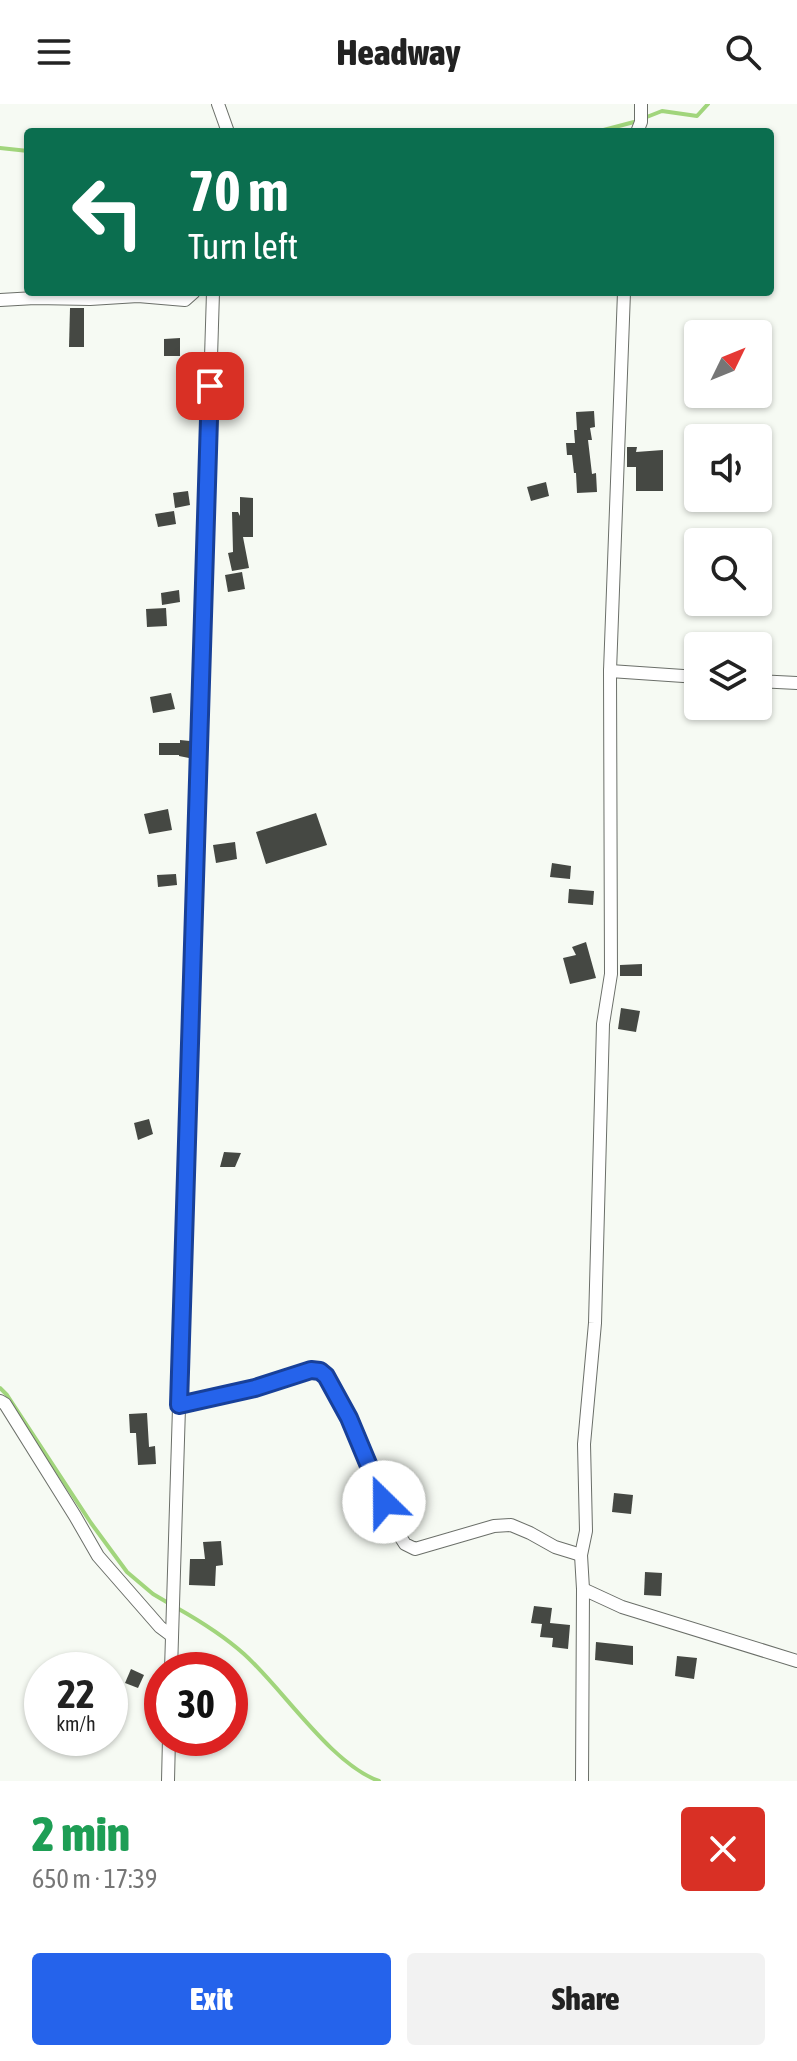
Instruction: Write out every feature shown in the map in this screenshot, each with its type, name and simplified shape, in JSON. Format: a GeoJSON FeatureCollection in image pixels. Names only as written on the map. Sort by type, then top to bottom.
{"type":"FeatureCollection","features":[{"type":"Feature","properties":{"kind":"street"},"geometry":{"type":"LineString","coordinates":[[218,104],[227,128]]}},
{"type":"Feature","properties":{"kind":"street"},"geometry":{"type":"LineString","coordinates":[[639,128],[641,104]]}},
{"type":"Feature","properties":{"kind":"street"},"geometry":{"type":"LineString","coordinates":[[0,300],[138,296],[185,300],[190,296]]}},
{"type":"Feature","properties":{"kind":"street"},"geometry":{"type":"LineString","coordinates":[[172,1652],[213,296]]}},
{"type":"Feature","properties":{"kind":"street"},"geometry":{"type":"LineString","coordinates":[[582,1781],[581,1555],[586,1531],[584,1444],[595,1323],[603,1024],[611,974],[610,671],[624,296]]}},
{"type":"Feature","properties":{"kind":"street"},"geometry":{"type":"LineString","coordinates":[[610,671],[684,676]]}},
{"type":"Feature","properties":{"kind":"street"},"geometry":{"type":"LineString","coordinates":[[772,682],[797,683]]}},
{"type":"Feature","properties":{"kind":"street"},"geometry":{"type":"LineString","coordinates":[[179,1405],[255,1388],[311,1370],[320,1371],[326,1376],[349,1418],[396,1530],[405,1544],[415,1549],[494,1526],[511,1525],[555,1547],[581,1555]]}},
{"type":"Feature","properties":{"kind":"street"},"geometry":{"type":"LineString","coordinates":[[0,1401],[5,1404],[98,1556],[160,1627],[172,1636]]}},
{"type":"Feature","properties":{"kind":"street"},"geometry":{"type":"LineString","coordinates":[[583,1589],[622,1607],[797,1661]]}},
{"type":"Feature","properties":{"kind":"street"},"geometry":{"type":"LineString","coordinates":[[168,1781],[169,1756]]}},
{"type":"Feature","properties":{"kind":"building"},"geometry":{"type":"Polygon","coordinates":[[[70,308],[84,308],[84,347],[69,347],[70,308]]]}},
{"type":"Feature","properties":{"kind":"building"},"geometry":{"type":"Polygon","coordinates":[[[180,338],[180,356],[164,356],[164,339],[180,338]]]}},
{"type":"Feature","properties":{"kind":"building"},"geometry":{"type":"Polygon","coordinates":[[[594,411],[595,427],[590,428],[592,440],[588,440],[597,492],[577,493],[576,473],[572,455],[567,455],[566,443],[575,443],[576,412],[594,411]]]}},
{"type":"Feature","properties":{"kind":"building"},"geometry":{"type":"Polygon","coordinates":[[[627,447],[637,447],[636,452],[663,450],[663,491],[636,491],[636,467],[627,467],[627,447]]]}},
{"type":"Feature","properties":{"kind":"building"},"geometry":{"type":"Polygon","coordinates":[[[546,482],[549,496],[531,501],[527,487],[546,482]]]}},
{"type":"Feature","properties":{"kind":"building"},"geometry":{"type":"Polygon","coordinates":[[[188,491],[190,505],[175,508],[173,493],[188,491]]]}},
{"type":"Feature","properties":{"kind":"building"},"geometry":{"type":"Polygon","coordinates":[[[240,497],[253,498],[253,537],[243,537],[249,568],[232,571],[228,553],[233,552],[232,512],[238,512],[240,516],[240,497]]]}},
{"type":"Feature","properties":{"kind":"building"},"geometry":{"type":"Polygon","coordinates":[[[174,511],[176,524],[158,527],[155,514],[174,511]]]}},
{"type":"Feature","properties":{"kind":"building"},"geometry":{"type":"Polygon","coordinates":[[[242,572],[245,589],[228,592],[225,575],[242,572]]]}},
{"type":"Feature","properties":{"kind":"building"},"geometry":{"type":"Polygon","coordinates":[[[179,590],[180,602],[162,605],[161,593],[179,590]]]}},
{"type":"Feature","properties":{"kind":"building"},"geometry":{"type":"Polygon","coordinates":[[[166,608],[167,626],[147,627],[146,609],[166,608]]]}},
{"type":"Feature","properties":{"kind":"building"},"geometry":{"type":"Polygon","coordinates":[[[171,693],[175,709],[153,713],[150,697],[171,693]]]}},
{"type":"Feature","properties":{"kind":"building"},"geometry":{"type":"Polygon","coordinates":[[[180,740],[190,741],[189,758],[159,755],[159,743],[180,743],[180,740]]]}},
{"type":"Feature","properties":{"kind":"building"},"geometry":{"type":"Polygon","coordinates":[[[168,809],[172,830],[149,834],[144,814],[168,809]]]}},
{"type":"Feature","properties":{"kind":"building"},"geometry":{"type":"Polygon","coordinates":[[[316,813],[327,845],[266,864],[256,832],[316,813]]]}},
{"type":"Feature","properties":{"kind":"building"},"geometry":{"type":"Polygon","coordinates":[[[235,842],[237,859],[216,863],[213,845],[235,842]]]}},
{"type":"Feature","properties":{"kind":"building"},"geometry":{"type":"Polygon","coordinates":[[[552,863],[571,866],[570,879],[550,877],[552,863]]]}},
{"type":"Feature","properties":{"kind":"building"},"geometry":{"type":"Polygon","coordinates":[[[176,874],[177,885],[158,887],[157,875],[176,874]]]}},
{"type":"Feature","properties":{"kind":"building"},"geometry":{"type":"Polygon","coordinates":[[[569,889],[594,891],[593,905],[568,903],[569,889]]]}},
{"type":"Feature","properties":{"kind":"building"},"geometry":{"type":"Polygon","coordinates":[[[586,942],[596,978],[570,984],[563,958],[576,955],[572,947],[586,942]]]}},
{"type":"Feature","properties":{"kind":"building"},"geometry":{"type":"Polygon","coordinates":[[[642,964],[642,976],[620,976],[620,965],[642,964]]]}},
{"type":"Feature","properties":{"kind":"building"},"geometry":{"type":"Polygon","coordinates":[[[621,1008],[640,1011],[636,1032],[618,1029],[621,1008]]]}},
{"type":"Feature","properties":{"kind":"building"},"geometry":{"type":"Polygon","coordinates":[[[149,1119],[153,1134],[138,1140],[134,1123],[149,1119]]]}},
{"type":"Feature","properties":{"kind":"building"},"geometry":{"type":"Polygon","coordinates":[[[224,1152],[241,1153],[235,1167],[220,1167],[224,1152]]]}},
{"type":"Feature","properties":{"kind":"building"},"geometry":{"type":"Polygon","coordinates":[[[147,1413],[149,1447],[155,1446],[156,1464],[138,1465],[136,1433],[130,1433],[129,1414],[147,1413]]]}},
{"type":"Feature","properties":{"kind":"building"},"geometry":{"type":"Polygon","coordinates":[[[614,1493],[633,1495],[631,1514],[612,1512],[614,1493]]]}},
{"type":"Feature","properties":{"kind":"building"},"geometry":{"type":"Polygon","coordinates":[[[221,1541],[223,1565],[216,1566],[215,1586],[189,1585],[190,1559],[205,1559],[203,1542],[221,1541]]]}},
{"type":"Feature","properties":{"kind":"building"},"geometry":{"type":"Polygon","coordinates":[[[645,1572],[662,1573],[661,1596],[644,1595],[645,1572]]]}},
{"type":"Feature","properties":{"kind":"building"},"geometry":{"type":"Polygon","coordinates":[[[534,1606],[552,1608],[550,1623],[570,1625],[568,1649],[552,1647],[553,1638],[540,1637],[542,1624],[531,1623],[534,1606]]]}},
{"type":"Feature","properties":{"kind":"building"},"geometry":{"type":"Polygon","coordinates":[[[596,1642],[633,1646],[633,1665],[595,1660],[596,1642]]]}},
{"type":"Feature","properties":{"kind":"building"},"geometry":{"type":"Polygon","coordinates":[[[677,1656],[697,1658],[694,1679],[675,1676],[677,1656]]]}},
{"type":"Feature","properties":{"kind":"building"},"geometry":{"type":"Polygon","coordinates":[[[131,1669],[144,1675],[138,1688],[128,1684],[131,1669]]]}},
{"type":"Feature","properties":{"kind":"waterway"},"geometry":{"type":"LineString","coordinates":[[611,128],[662,111],[697,116],[708,104]]}},
{"type":"Feature","properties":{"kind":"waterway"},"geometry":{"type":"LineString","coordinates":[[0,148],[24,151]]}},
{"type":"Feature","properties":{"kind":"waterway"},"geometry":{"type":"LineString","coordinates":[[0,1388],[127,1572],[170,1604]]}},
{"type":"Feature","properties":{"kind":"waterway"},"geometry":{"type":"LineString","coordinates":[[177,1608],[229,1641],[259,1669],[325,1743],[361,1772],[379,1781]]}},
{"type":"Feature","properties":{"kind":"route"},"geometry":{"type":"LineString","coordinates":[[210,386],[179,1405],[255,1388],[311,1370],[320,1371],[326,1376],[349,1418],[384,1502]]}}]}
